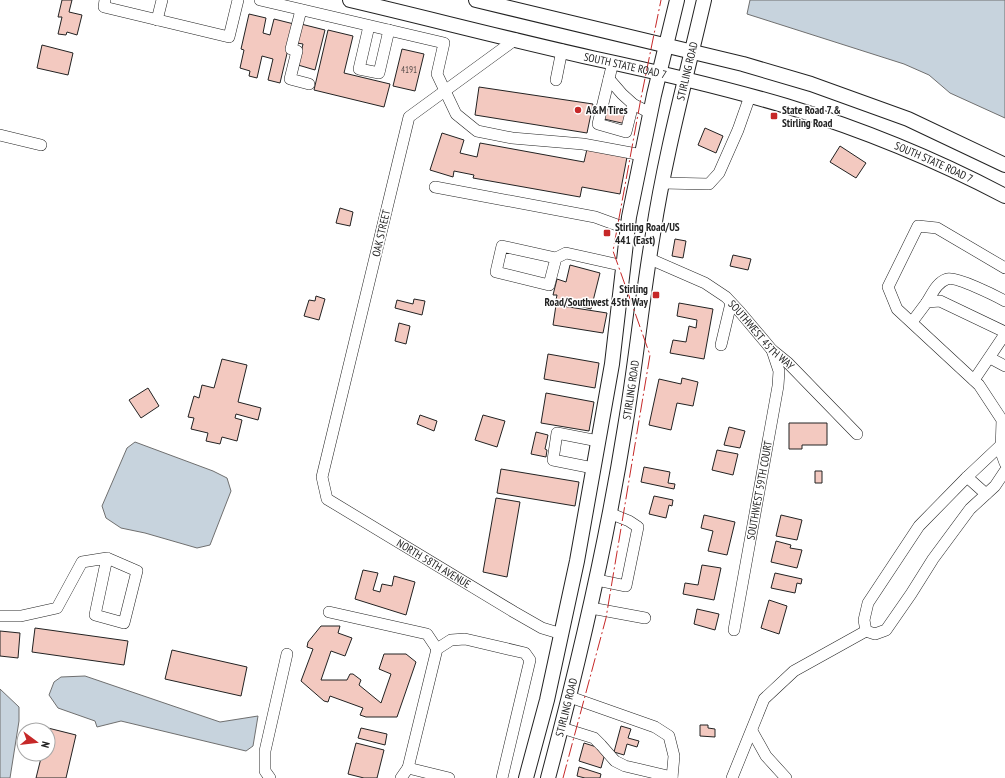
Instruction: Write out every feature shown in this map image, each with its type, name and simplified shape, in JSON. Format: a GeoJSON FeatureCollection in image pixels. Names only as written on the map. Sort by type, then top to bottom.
{"type":"FeatureCollection","features":[{"type":"Feature","properties":{"kind":"main road","name":"SOUTH STATE ROAD 7"},"geometry":{"type":"LineString","coordinates":[[350,0],[685,79],[786,106],[859,130],[943,166],[1005,196]]}},
{"type":"Feature","properties":{"kind":"main road"},"geometry":{"type":"LineString","coordinates":[[476,0],[764,69],[855,99],[932,129],[1005,164]]}},
{"type":"Feature","properties":{"kind":"main road","name":"STIRLING ROAD"},"geometry":{"type":"LineString","coordinates":[[526,778],[547,700],[577,561],[614,349],[628,230],[650,113],[677,0]]}},
{"type":"Feature","properties":{"kind":"main road","name":"STIRLING ROAD"},"geometry":{"type":"LineString","coordinates":[[548,778],[570,697],[591,608],[624,434],[650,259],[652,235],[685,79],[704,0]]}},
{"type":"Feature","properties":{"kind":"main road"},"geometry":{"type":"LineString","coordinates":[[614,349],[621,352],[625,356],[632,382]]}},
{"type":"Feature","properties":{"kind":"street"},"geometry":{"type":"LineString","coordinates":[[105,0],[104,7],[229,37],[238,0]]}},
{"type":"Feature","properties":{"kind":"street"},"geometry":{"type":"LineString","coordinates":[[157,20],[162,0]]}},
{"type":"Feature","properties":{"kind":"street"},"geometry":{"type":"LineString","coordinates":[[260,0],[444,43],[437,74],[456,114],[477,131],[512,138],[583,144],[642,155]]}},
{"type":"Feature","properties":{"kind":"street"},"geometry":{"type":"LineString","coordinates":[[301,10],[291,49],[297,51],[290,79],[309,84]]}},
{"type":"Feature","properties":{"kind":"street"},"geometry":{"type":"LineString","coordinates":[[369,26],[358,68],[379,74],[389,30]]}},
{"type":"Feature","properties":{"kind":"street","name":"OAK STREET"},"geometry":{"type":"LineString","coordinates":[[322,477],[409,117],[516,39]]}},
{"type":"Feature","properties":{"kind":"street"},"geometry":{"type":"LineString","coordinates":[[556,80],[562,50]]}},
{"type":"Feature","properties":{"kind":"street"},"geometry":{"type":"LineString","coordinates":[[613,62],[598,124],[626,132],[633,104]]}},
{"type":"Feature","properties":{"kind":"street"},"geometry":{"type":"LineString","coordinates":[[609,79],[633,104],[650,113]]}},
{"type":"Feature","properties":{"kind":"street"},"geometry":{"type":"LineString","coordinates":[[662,184],[709,184],[719,173],[738,130],[750,96]]}},
{"type":"Feature","properties":{"kind":"street"},"geometry":{"type":"LineString","coordinates":[[0,135],[41,145]]}},
{"type":"Feature","properties":{"kind":"street"},"geometry":{"type":"LineString","coordinates":[[435,186],[595,217],[628,230]]}},
{"type":"Feature","properties":{"kind":"street"},"geometry":{"type":"LineString","coordinates":[[1005,268],[937,228],[918,226],[888,287],[897,309],[979,384],[1002,420],[1001,452],[1005,463]]}},
{"type":"Feature","properties":{"kind":"street"},"geometry":{"type":"LineString","coordinates":[[556,258],[549,285],[496,272],[502,246],[556,258],[566,253],[624,266]]}},
{"type":"Feature","properties":{"kind":"street","name":"SOUTHWEST 45TH WAY"},"geometry":{"type":"LineString","coordinates":[[650,259],[705,283],[726,297],[772,350],[788,363],[857,434]]}},
{"type":"Feature","properties":{"kind":"street"},"geometry":{"type":"LineString","coordinates":[[912,322],[937,286],[948,278],[959,280],[1005,301]]}},
{"type":"Feature","properties":{"kind":"street"},"geometry":{"type":"LineString","coordinates":[[927,302],[940,301],[1005,333],[990,358],[974,380]]}},
{"type":"Feature","properties":{"kind":"street"},"geometry":{"type":"LineString","coordinates":[[721,346],[731,303]]}},
{"type":"Feature","properties":{"kind":"street","name":"SOUTHWEST 59TH COURT"},"geometry":{"type":"LineString","coordinates":[[734,630],[778,386],[779,371],[772,350]]}},
{"type":"Feature","properties":{"kind":"street"},"geometry":{"type":"LineString","coordinates":[[990,358],[1005,366]]}},
{"type":"Feature","properties":{"kind":"street"},"geometry":{"type":"LineString","coordinates":[[594,468],[553,460],[557,433],[598,441]]}},
{"type":"Feature","properties":{"kind":"street"},"geometry":{"type":"LineString","coordinates":[[866,631],[864,620],[868,603],[919,526],[1001,445]]}},
{"type":"Feature","properties":{"kind":"street"},"geometry":{"type":"LineString","coordinates":[[732,778],[764,699],[794,671],[866,631],[875,634],[886,630],[933,559],[970,509],[995,486],[1005,470]]}},
{"type":"Feature","properties":{"kind":"street","name":"NORTH 58TH AVENUE"},"geometry":{"type":"LineString","coordinates":[[322,477],[327,499],[542,628],[562,634]]}},
{"type":"Feature","properties":{"kind":"street"},"geometry":{"type":"LineString","coordinates":[[967,477],[986,494]]}},
{"type":"Feature","properties":{"kind":"street"},"geometry":{"type":"LineString","coordinates":[[596,580],[626,586],[638,526],[609,513]]}},
{"type":"Feature","properties":{"kind":"street"},"geometry":{"type":"LineString","coordinates":[[0,616],[21,616],[57,608],[82,562],[107,558],[137,571],[124,623],[95,615],[107,558]]}},
{"type":"Feature","properties":{"kind":"street"},"geometry":{"type":"LineString","coordinates":[[591,608],[645,618]]}},
{"type":"Feature","properties":{"kind":"street"},"geometry":{"type":"LineString","coordinates":[[329,612],[427,634],[437,649]]}},
{"type":"Feature","properties":{"kind":"street"},"geometry":{"type":"LineString","coordinates":[[401,778],[408,768],[437,649],[451,640],[465,639],[525,654],[530,660],[502,778]]}},
{"type":"Feature","properties":{"kind":"street"},"geometry":{"type":"LineString","coordinates":[[270,778],[265,771],[265,751],[287,654]]}},
{"type":"Feature","properties":{"kind":"street"},"geometry":{"type":"LineString","coordinates":[[562,728],[594,738],[615,761],[625,766],[672,778],[674,756],[669,736],[655,727],[570,697]]}},
{"type":"Feature","properties":{"kind":"street"},"geometry":{"type":"LineString","coordinates":[[752,731],[766,756],[786,778]]}},
{"type":"Feature","properties":{"kind":"street"},"geometry":{"type":"LineString","coordinates":[[408,768],[424,775],[449,778]]}},
{"type":"Feature","properties":{"kind":"shaded area"},"geometry":{"type":"Polygon","coordinates":[[[750,0],[1005,0],[1005,118],[950,93],[929,75],[904,64],[747,14],[750,0]]]}},
{"type":"Feature","properties":{"kind":"shaded area"},"geometry":{"type":"Polygon","coordinates":[[[135,442],[213,471],[227,478],[231,491],[210,545],[197,548],[145,533],[121,528],[106,518],[102,506],[127,448],[135,442]]]}},
{"type":"Feature","properties":{"kind":"shaded area"},"geometry":{"type":"Polygon","coordinates":[[[85,676],[220,722],[258,716],[253,746],[246,751],[121,721],[97,727],[95,721],[58,708],[49,695],[54,682],[61,677],[85,676]]]}},
{"type":"Feature","properties":{"kind":"shaded area"},"geometry":{"type":"Polygon","coordinates":[[[0,689],[19,707],[19,721],[16,722],[16,740],[10,778],[0,778],[0,689]]]}},
{"type":"Feature","properties":{"kind":"building"},"geometry":{"type":"Polygon","coordinates":[[[62,0],[72,0],[69,12],[82,15],[77,35],[67,32],[66,35],[58,34],[62,17],[58,17],[62,0]]]}},
{"type":"Feature","properties":{"kind":"building"},"geometry":{"type":"Polygon","coordinates":[[[249,14],[266,18],[263,33],[270,35],[274,19],[294,24],[280,83],[268,80],[273,59],[262,56],[257,78],[249,76],[250,71],[240,68],[244,50],[241,49],[249,14]]]}},
{"type":"Feature","properties":{"kind":"building"},"geometry":{"type":"Polygon","coordinates":[[[301,24],[325,30],[315,70],[298,65],[303,44],[297,43],[301,24]]]}},
{"type":"Feature","properties":{"kind":"building"},"geometry":{"type":"Polygon","coordinates":[[[328,30],[353,36],[344,73],[390,84],[384,107],[314,90],[328,30]]]}},
{"type":"Feature","properties":{"kind":"building"},"geometry":{"type":"Polygon","coordinates":[[[42,45],[73,53],[68,75],[37,68],[42,45]]]}},
{"type":"Feature","properties":{"kind":"building"},"geometry":{"type":"Polygon","coordinates":[[[402,49],[424,54],[415,91],[393,86],[402,49]]]}},
{"type":"Feature","properties":{"kind":"building"},"geometry":{"type":"Polygon","coordinates":[[[479,87],[593,104],[587,133],[475,115],[479,87]]]}},
{"type":"Feature","properties":{"kind":"building"},"geometry":{"type":"Polygon","coordinates":[[[608,105],[629,111],[626,124],[604,119],[608,105]]]}},
{"type":"Feature","properties":{"kind":"building"},"geometry":{"type":"Polygon","coordinates":[[[705,128],[723,136],[716,153],[698,145],[705,128]]]}},
{"type":"Feature","properties":{"kind":"building"},"geometry":{"type":"Polygon","coordinates":[[[442,133],[464,140],[460,153],[477,157],[480,143],[584,162],[587,149],[627,157],[620,194],[582,187],[580,197],[473,178],[474,175],[454,171],[453,177],[430,170],[442,133]]]}},
{"type":"Feature","properties":{"kind":"building"},"geometry":{"type":"Polygon","coordinates":[[[840,146],[866,163],[856,178],[830,162],[840,146]]]}},
{"type":"Feature","properties":{"kind":"building"},"geometry":{"type":"Polygon","coordinates":[[[340,208],[353,212],[350,226],[336,223],[340,208]]]}},
{"type":"Feature","properties":{"kind":"building"},"geometry":{"type":"Polygon","coordinates":[[[675,239],[686,241],[683,258],[672,256],[675,239]]]}},
{"type":"Feature","properties":{"kind":"building"},"geometry":{"type":"Polygon","coordinates":[[[733,255],[751,259],[748,270],[730,266],[733,255]]]}},
{"type":"Feature","properties":{"kind":"building"},"geometry":{"type":"Polygon","coordinates":[[[570,265],[600,273],[591,309],[556,300],[557,295],[553,295],[557,279],[566,282],[570,265]]]}},
{"type":"Feature","properties":{"kind":"building"},"geometry":{"type":"Polygon","coordinates":[[[316,296],[325,299],[319,320],[304,316],[309,300],[315,301],[316,296]]]}},
{"type":"Feature","properties":{"kind":"building"},"geometry":{"type":"Polygon","coordinates":[[[414,299],[425,301],[422,315],[395,308],[397,300],[413,304],[414,299]]]}},
{"type":"Feature","properties":{"kind":"building"},"geometry":{"type":"Polygon","coordinates":[[[679,303],[713,309],[704,359],[670,353],[673,340],[686,342],[689,326],[696,328],[697,320],[677,316],[679,303]]]}},
{"type":"Feature","properties":{"kind":"building"},"geometry":{"type":"Polygon","coordinates":[[[556,305],[607,313],[603,333],[553,325],[556,305]]]}},
{"type":"Feature","properties":{"kind":"building"},"geometry":{"type":"Polygon","coordinates":[[[399,323],[410,326],[406,344],[395,341],[399,323]]]}},
{"type":"Feature","properties":{"kind":"building"},"geometry":{"type":"Polygon","coordinates":[[[548,354],[599,363],[595,388],[544,379],[548,354]]]}},
{"type":"Feature","properties":{"kind":"building"},"geometry":{"type":"Polygon","coordinates":[[[222,359],[247,365],[238,402],[261,408],[258,420],[236,414],[235,418],[242,420],[237,441],[222,437],[220,444],[206,441],[208,433],[191,429],[194,418],[188,417],[194,396],[199,398],[202,385],[214,388],[222,359]]]}},
{"type":"Feature","properties":{"kind":"building"},"geometry":{"type":"Polygon","coordinates":[[[682,378],[698,382],[693,406],[677,403],[671,430],[649,425],[659,379],[681,384],[682,378]]]}},
{"type":"Feature","properties":{"kind":"building"},"geometry":{"type":"Polygon","coordinates":[[[148,388],[159,406],[141,418],[129,400],[148,388]]]}},
{"type":"Feature","properties":{"kind":"building"},"geometry":{"type":"Polygon","coordinates":[[[546,393],[594,402],[589,431],[541,423],[546,393]]]}},
{"type":"Feature","properties":{"kind":"building"},"geometry":{"type":"Polygon","coordinates":[[[420,415],[437,421],[434,431],[417,424],[420,415]]]}},
{"type":"Feature","properties":{"kind":"building"},"geometry":{"type":"Polygon","coordinates":[[[483,415],[505,421],[497,447],[475,440],[483,415]]]}},
{"type":"Feature","properties":{"kind":"building"},"geometry":{"type":"Polygon","coordinates":[[[789,423],[827,423],[827,445],[802,445],[802,449],[789,449],[789,423]]]}},
{"type":"Feature","properties":{"kind":"building"},"geometry":{"type":"Polygon","coordinates":[[[729,427],[745,431],[740,448],[724,445],[729,427]]]}},
{"type":"Feature","properties":{"kind":"building"},"geometry":{"type":"Polygon","coordinates":[[[536,432],[548,435],[545,449],[547,450],[546,457],[531,454],[536,432]]]}},
{"type":"Feature","properties":{"kind":"building"},"geometry":{"type":"Polygon","coordinates":[[[717,450],[738,454],[733,475],[712,470],[717,450]]]}},
{"type":"Feature","properties":{"kind":"building"},"geometry":{"type":"Polygon","coordinates":[[[644,467],[670,472],[668,483],[675,484],[674,489],[641,482],[644,467]]]}},
{"type":"Feature","properties":{"kind":"building"},"geometry":{"type":"Polygon","coordinates":[[[501,469],[579,482],[575,506],[497,493],[501,469]]]}},
{"type":"Feature","properties":{"kind":"building"},"geometry":{"type":"Polygon","coordinates":[[[815,471],[822,471],[822,483],[815,483],[815,471]]]}},
{"type":"Feature","properties":{"kind":"building"},"geometry":{"type":"Polygon","coordinates":[[[654,496],[673,500],[672,506],[669,505],[666,518],[649,514],[654,496]]]}},
{"type":"Feature","properties":{"kind":"building"},"geometry":{"type":"Polygon","coordinates":[[[496,498],[520,502],[507,577],[483,572],[496,498]]]}},
{"type":"Feature","properties":{"kind":"building"},"geometry":{"type":"Polygon","coordinates":[[[704,515],[735,522],[727,555],[708,551],[713,531],[701,528],[704,515]]]}},
{"type":"Feature","properties":{"kind":"building"},"geometry":{"type":"Polygon","coordinates":[[[781,515],[802,520],[797,540],[776,536],[781,515]]]}},
{"type":"Feature","properties":{"kind":"building"},"geometry":{"type":"Polygon","coordinates":[[[776,541],[791,545],[790,548],[802,550],[797,568],[771,562],[776,541]]]}},
{"type":"Feature","properties":{"kind":"building"},"geometry":{"type":"Polygon","coordinates":[[[702,565],[721,568],[714,600],[683,594],[685,583],[698,585],[702,565]]]}},
{"type":"Feature","properties":{"kind":"building"},"geometry":{"type":"Polygon","coordinates":[[[363,570],[378,573],[373,590],[380,592],[382,584],[392,586],[394,576],[415,582],[406,615],[355,599],[363,570]]]}},
{"type":"Feature","properties":{"kind":"building"},"geometry":{"type":"Polygon","coordinates":[[[775,573],[802,579],[801,584],[797,583],[795,593],[771,588],[775,573]]]}},
{"type":"Feature","properties":{"kind":"building"},"geometry":{"type":"Polygon","coordinates":[[[769,600],[787,606],[779,634],[761,628],[769,600]]]}},
{"type":"Feature","properties":{"kind":"building"},"geometry":{"type":"Polygon","coordinates":[[[697,609],[719,614],[715,630],[694,624],[697,609]]]}},
{"type":"Feature","properties":{"kind":"building"},"geometry":{"type":"Polygon","coordinates":[[[321,626],[340,626],[338,633],[352,638],[345,656],[331,651],[321,680],[347,680],[350,674],[353,674],[361,680],[359,685],[381,703],[391,674],[379,669],[384,654],[406,654],[416,662],[397,717],[366,717],[360,715],[363,708],[330,696],[328,702],[324,701],[301,681],[313,649],[307,647],[308,642],[321,626]]]}},
{"type":"Feature","properties":{"kind":"building"},"geometry":{"type":"Polygon","coordinates":[[[35,628],[128,641],[124,665],[32,652],[35,628]]]}},
{"type":"Feature","properties":{"kind":"building"},"geometry":{"type":"Polygon","coordinates":[[[0,631],[20,633],[18,658],[0,656],[0,631]]]}},
{"type":"Feature","properties":{"kind":"building"},"geometry":{"type":"Polygon","coordinates":[[[172,650],[247,667],[241,696],[165,679],[172,650]]]}},
{"type":"Feature","properties":{"kind":"building"},"geometry":{"type":"Polygon","coordinates":[[[700,725],[708,725],[708,728],[715,729],[715,737],[700,736],[700,725]]]}},
{"type":"Feature","properties":{"kind":"building"},"geometry":{"type":"Polygon","coordinates":[[[621,726],[631,729],[628,738],[639,741],[637,747],[627,744],[624,755],[614,752],[621,726]]]}},
{"type":"Feature","properties":{"kind":"building"},"geometry":{"type":"Polygon","coordinates":[[[361,728],[387,734],[385,745],[358,738],[361,728]]]}},
{"type":"Feature","properties":{"kind":"building"},"geometry":{"type":"Polygon","coordinates":[[[56,730],[76,735],[66,778],[36,778],[40,762],[56,762],[56,730]]]}},
{"type":"Feature","properties":{"kind":"building"},"geometry":{"type":"Polygon","coordinates":[[[356,743],[384,750],[377,778],[364,778],[348,774],[356,743]]]}},
{"type":"Feature","properties":{"kind":"building"},"geometry":{"type":"Polygon","coordinates":[[[584,743],[606,750],[601,768],[579,761],[584,743]]]}},
{"type":"Feature","properties":{"kind":"building"},"geometry":{"type":"Polygon","coordinates":[[[579,767],[601,774],[600,778],[585,778],[577,776],[579,767]]]}},
{"type":"Feature","properties":{"kind":"power"},"geometry":{"type":"LineString","coordinates":[[563,778],[606,618],[650,355],[613,251],[641,98],[661,0]]}},
{"type":"Feature","properties":{"kind":"place","name":"A&M Tires"},"geometry":{"type":"Point","coordinates":[578,110]}},
{"type":"Feature","properties":{"kind":"place","name":"State Road 7 & Stirling Road"},"geometry":{"type":"Point","coordinates":[774,116]}},
{"type":"Feature","properties":{"kind":"place","name":"Stirling Road/US 441 (East)"},"geometry":{"type":"Point","coordinates":[607,233]}},
{"type":"Feature","properties":{"kind":"place","name":"Stirling Road/Southwest 45th Way"},"geometry":{"type":"Point","coordinates":[656,295]}}]}
